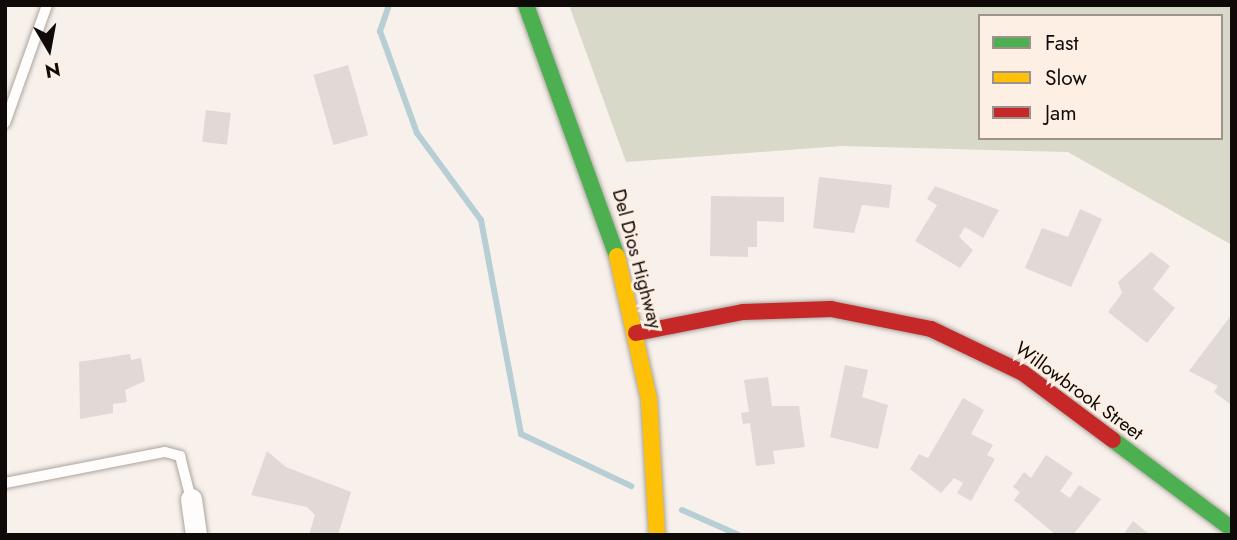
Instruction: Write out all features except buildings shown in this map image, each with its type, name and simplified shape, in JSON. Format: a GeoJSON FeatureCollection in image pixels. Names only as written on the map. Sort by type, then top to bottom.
{"type":"FeatureCollection","features":[{"type":"Feature","properties":{"kind":"street","name":"Del Dios Highway"},"geometry":{"type":"LineString","coordinates":[[526,5],[596,188],[636,333],[652,435],[657,535]]}},
{"type":"Feature","properties":{"kind":"street","name":"Willowbrook Street"},"geometry":{"type":"LineString","coordinates":[[636,333],[743,313],[831,309],[931,329],[1023,373],[1232,529]]}},
{"type":"Feature","properties":{"kind":"street"},"geometry":{"type":"LineString","coordinates":[[191,499],[196,535]]}},
{"type":"Feature","properties":{"kind":"lane"},"geometry":{"type":"LineString","coordinates":[[5,123],[47,5]]}},
{"type":"Feature","properties":{"kind":"lane"},"geometry":{"type":"LineString","coordinates":[[5,483],[165,452],[180,456],[191,499]]}},
{"type":"Feature","properties":{"kind":"green space"},"geometry":{"type":"Polygon","coordinates":[[[569,5],[1232,5],[1232,245],[1068,152],[841,146],[626,162],[569,5]]]}},
{"type":"Feature","properties":{"kind":"waterway"},"geometry":{"type":"LineString","coordinates":[[389,5],[380,31],[417,133],[481,220],[521,434],[631,486]]}},
{"type":"Feature","properties":{"kind":"waterway"},"geometry":{"type":"LineString","coordinates":[[682,510],[739,535]]}},
{"type":"Feature","properties":{"kind":"traffic: fast"},"geometry":{"type":"LineString","coordinates":[[526,5],[617,256]]}},
{"type":"Feature","properties":{"kind":"traffic: fast"},"geometry":{"type":"LineString","coordinates":[[1113,440],[1232,529]]}},
{"type":"Feature","properties":{"kind":"traffic: slow"},"geometry":{"type":"LineString","coordinates":[[617,256],[649,399],[657,535]]}},
{"type":"Feature","properties":{"kind":"traffic: jam"},"geometry":{"type":"LineString","coordinates":[[636,333],[743,312],[831,309],[931,329],[1023,373],[1113,440]]}}]}
